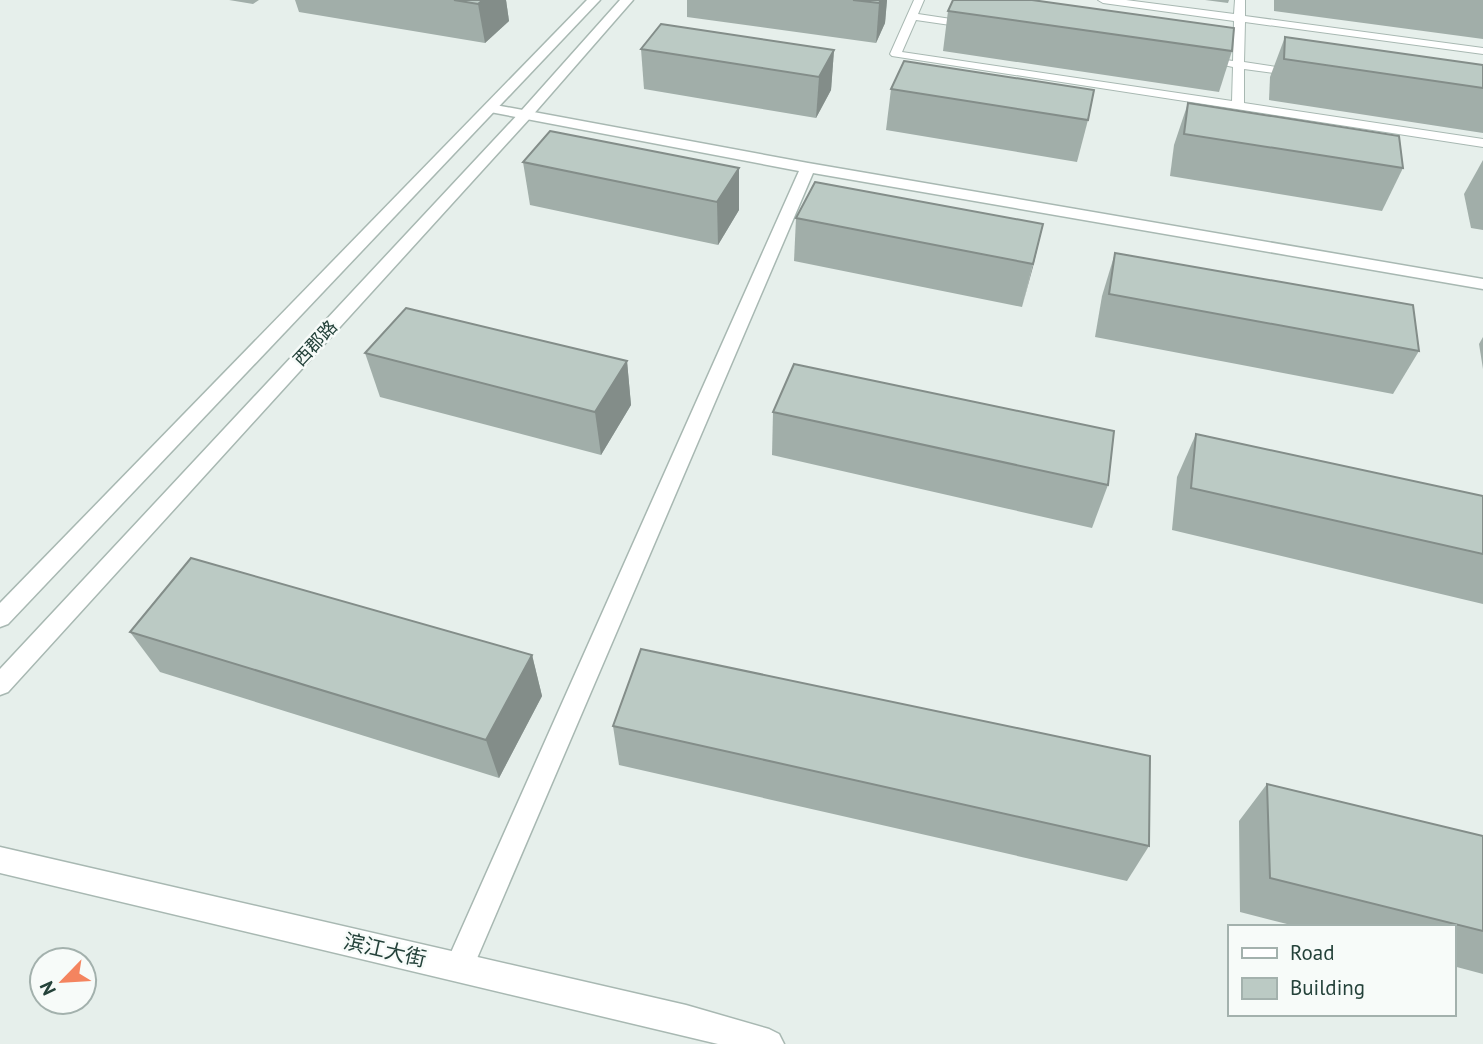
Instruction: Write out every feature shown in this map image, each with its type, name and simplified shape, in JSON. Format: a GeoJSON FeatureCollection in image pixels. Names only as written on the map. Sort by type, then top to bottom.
{"type":"FeatureCollection","features":[{"type":"Feature","properties":{"kind":"street","name":"西郡路"},"geometry":{"type":"LineString","coordinates":[[0,618],[594,0]]}},
{"type":"Feature","properties":{"kind":"street","name":"西郡路"},"geometry":{"type":"LineString","coordinates":[[0,685],[526,114],[627,0]]}},
{"type":"Feature","properties":{"kind":"street"},"geometry":{"type":"LineString","coordinates":[[490,108],[808,168],[1483,284]]}},
{"type":"Feature","properties":{"kind":"street"},"geometry":{"type":"LineString","coordinates":[[459,967],[808,168]]}},
{"type":"Feature","properties":{"kind":"street","name":"滨江大街"},"geometry":{"type":"LineString","coordinates":[[0,860],[686,1020],[769,1044]]}},
{"type":"Feature","properties":{"kind":"lane"},"geometry":{"type":"LineString","coordinates":[[919,0],[896,54],[1483,143]]}},
{"type":"Feature","properties":{"kind":"lane"},"geometry":{"type":"LineString","coordinates":[[1103,0],[1483,51]]}},
{"type":"Feature","properties":{"kind":"lane"},"geometry":{"type":"LineString","coordinates":[[1238,106],[1240,0]]}},
{"type":"Feature","properties":{"kind":"lane"},"geometry":{"type":"LineString","coordinates":[[912,16],[981,26]]}},
{"type":"Feature","properties":{"kind":"lane"},"geometry":{"type":"LineString","coordinates":[[1199,58],[1307,74]]}},
{"type":"Feature","properties":{"kind":"building"},"geometry":{"type":"Polygon","coordinates":[[[454,0],[483,0],[478,4],[454,0]]]}},
{"type":"Feature","properties":{"kind":"building"},"geometry":{"type":"Polygon","coordinates":[[[853,0],[881,0],[879,3],[853,0]]]}},
{"type":"Feature","properties":{"kind":"building"},"geometry":{"type":"Polygon","coordinates":[[[953,0],[1032,0],[1234,28],[1232,51],[948,11],[953,0]]]}},
{"type":"Feature","properties":{"kind":"building"},"geometry":{"type":"Polygon","coordinates":[[[661,24],[834,50],[819,77],[641,49],[661,24]]]}},
{"type":"Feature","properties":{"kind":"building"},"geometry":{"type":"Polygon","coordinates":[[[1285,37],[1483,65],[1483,88],[1284,59],[1285,37]]]}},
{"type":"Feature","properties":{"kind":"building"},"geometry":{"type":"Polygon","coordinates":[[[904,61],[1094,90],[1088,120],[891,89],[904,61]]]}},
{"type":"Feature","properties":{"kind":"building"},"geometry":{"type":"Polygon","coordinates":[[[1188,103],[1399,136],[1403,168],[1184,134],[1188,103]]]}},
{"type":"Feature","properties":{"kind":"building"},"geometry":{"type":"Polygon","coordinates":[[[550,131],[739,168],[717,202],[523,162],[550,131]]]}},
{"type":"Feature","properties":{"kind":"building"},"geometry":{"type":"Polygon","coordinates":[[[815,182],[1043,224],[1033,264],[796,218],[815,182]]]}},
{"type":"Feature","properties":{"kind":"building"},"geometry":{"type":"Polygon","coordinates":[[[1115,253],[1413,305],[1419,351],[1109,294],[1115,253]]]}},
{"type":"Feature","properties":{"kind":"building"},"geometry":{"type":"Polygon","coordinates":[[[406,308],[627,361],[595,412],[365,353],[406,308]]]}},
{"type":"Feature","properties":{"kind":"building"},"geometry":{"type":"Polygon","coordinates":[[[794,364],[1114,431],[1108,485],[773,412],[794,364]]]}},
{"type":"Feature","properties":{"kind":"building"},"geometry":{"type":"Polygon","coordinates":[[[1196,434],[1483,496],[1483,554],[1191,488],[1196,434]]]}},
{"type":"Feature","properties":{"kind":"building"},"geometry":{"type":"Polygon","coordinates":[[[191,558],[532,655],[486,740],[130,632],[191,558]]]}},
{"type":"Feature","properties":{"kind":"building"},"geometry":{"type":"Polygon","coordinates":[[[641,649],[1150,756],[1149,846],[613,726],[641,649]]]}},
{"type":"Feature","properties":{"kind":"building"},"geometry":{"type":"Polygon","coordinates":[[[1267,784],[1483,836],[1483,931],[1270,878],[1267,784]]]}}]}
